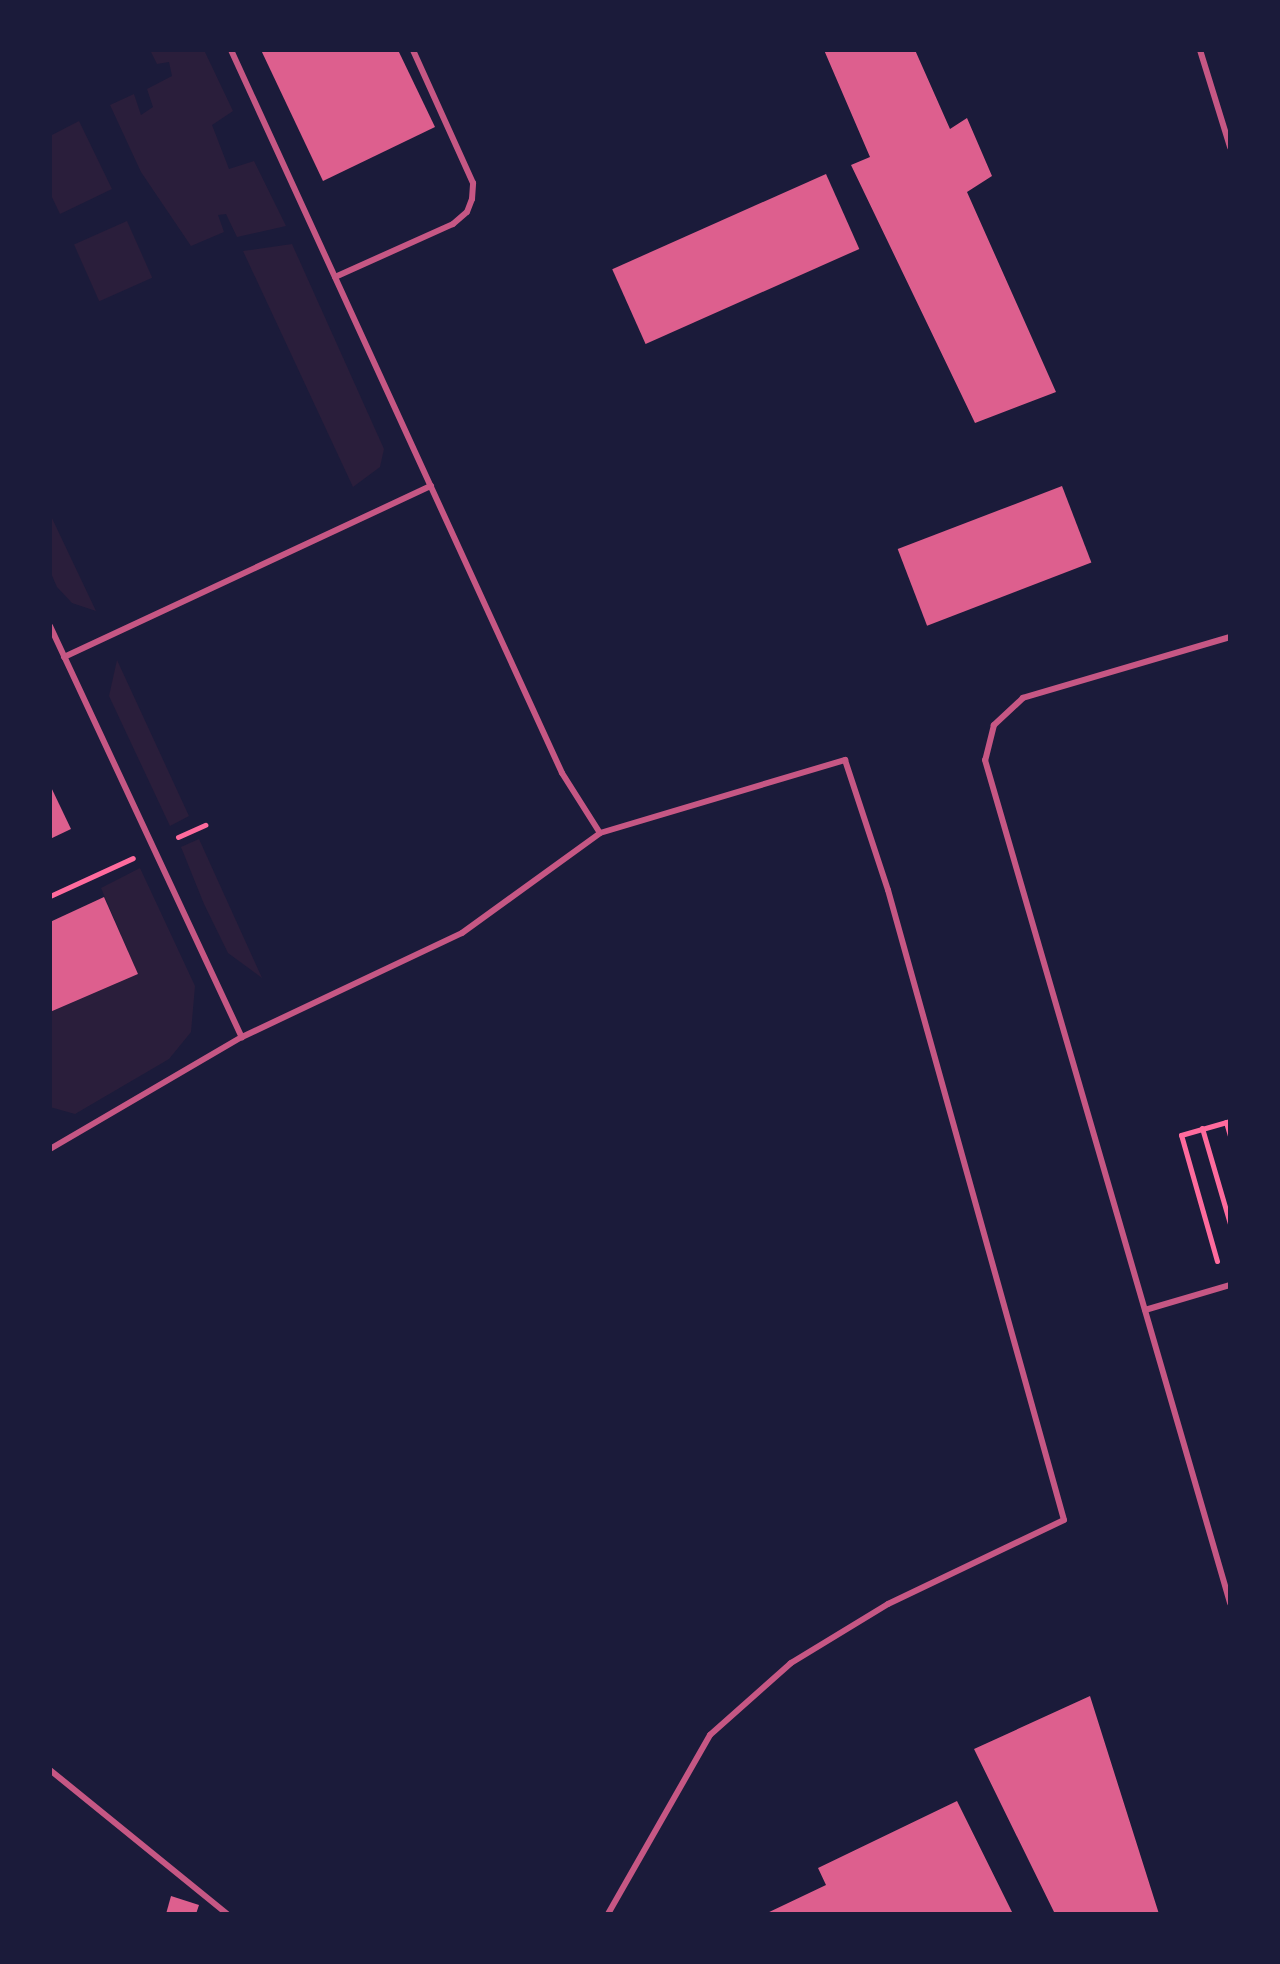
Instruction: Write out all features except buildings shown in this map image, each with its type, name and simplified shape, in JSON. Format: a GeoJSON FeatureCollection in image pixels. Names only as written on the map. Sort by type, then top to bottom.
{"type":"FeatureCollection","features":[{"type":"Feature","properties":{"kind":"lane"},"geometry":{"type":"LineString","coordinates":[[231,50],[562,773],[600,833]]}},
{"type":"Feature","properties":{"kind":"lane"},"geometry":{"type":"LineString","coordinates":[[335,277],[453,224],[467,212],[472,199],[473,183],[413,50]]}},
{"type":"Feature","properties":{"kind":"lane"},"geometry":{"type":"LineString","coordinates":[[1200,50],[1230,147]]}},
{"type":"Feature","properties":{"kind":"lane"},"geometry":{"type":"LineString","coordinates":[[64,657],[431,486]]}},
{"type":"Feature","properties":{"kind":"lane"},"geometry":{"type":"LineString","coordinates":[[50,626],[242,1037]]}},
{"type":"Feature","properties":{"kind":"lane"},"geometry":{"type":"LineString","coordinates":[[1230,637],[1023,698],[994,725],[985,760],[1230,1603]]}},
{"type":"Feature","properties":{"kind":"lane"},"geometry":{"type":"LineString","coordinates":[[50,1149],[242,1037],[462,933],[600,833],[845,760],[888,890],[1064,1520],[888,1604],[791,1663],[710,1735],[608,1914]]}},
{"type":"Feature","properties":{"kind":"lane"},"geometry":{"type":"LineString","coordinates":[[50,1138],[63,1142]]}},
{"type":"Feature","properties":{"kind":"lane"},"geometry":{"type":"LineString","coordinates":[[1145,1310],[1227,1286]]}},
{"type":"Feature","properties":{"kind":"lane"},"geometry":{"type":"LineString","coordinates":[[50,1770],[227,1914]]}},
{"type":"Feature","properties":{"kind":"path"},"geometry":{"type":"LineString","coordinates":[[1227,1286],[1181,1135],[1228,1121],[1230,1136]]}},
{"type":"Feature","properties":{"kind":"path"},"geometry":{"type":"LineString","coordinates":[[1202,1128],[1230,1224]]}},
{"type":"Feature","properties":{"kind":"shaded area"},"geometry":{"type":"Polygon","coordinates":[[[150,50],[204,50],[233,111],[212,125],[229,169],[254,161],[286,226],[237,237],[226,214],[218,215],[224,232],[191,246],[141,172],[110,105],[134,94],[141,115],[153,107],[147,89],[172,76],[169,62],[157,64],[150,50]]]}},
{"type":"Feature","properties":{"kind":"shaded area"},"geometry":{"type":"Polygon","coordinates":[[[79,121],[112,189],[60,214],[50,193],[50,136],[79,121]]]}},
{"type":"Feature","properties":{"kind":"shaded area"},"geometry":{"type":"Polygon","coordinates":[[[127,221],[152,278],[99,301],[74,245],[127,221]]]}},
{"type":"Feature","properties":{"kind":"shaded area"},"geometry":{"type":"Polygon","coordinates":[[[292,244],[384,449],[380,467],[353,487],[243,251],[292,244]]]}},
{"type":"Feature","properties":{"kind":"shaded area"},"geometry":{"type":"Polygon","coordinates":[[[50,514],[96,611],[72,603],[57,587],[50,571],[50,514]]]}},
{"type":"Feature","properties":{"kind":"shaded area"},"geometry":{"type":"Polygon","coordinates":[[[117,660],[189,816],[170,826],[109,696],[117,660]]]}},
{"type":"Feature","properties":{"kind":"shaded area"},"geometry":{"type":"Polygon","coordinates":[[[199,839],[262,978],[228,953],[204,904],[181,847],[199,839]]]}},
{"type":"Feature","properties":{"kind":"shaded area"},"geometry":{"type":"Polygon","coordinates":[[[140,868],[195,986],[191,1032],[169,1059],[75,1114],[50,1107],[50,1012],[138,974],[101,888],[140,868]]]}}]}
